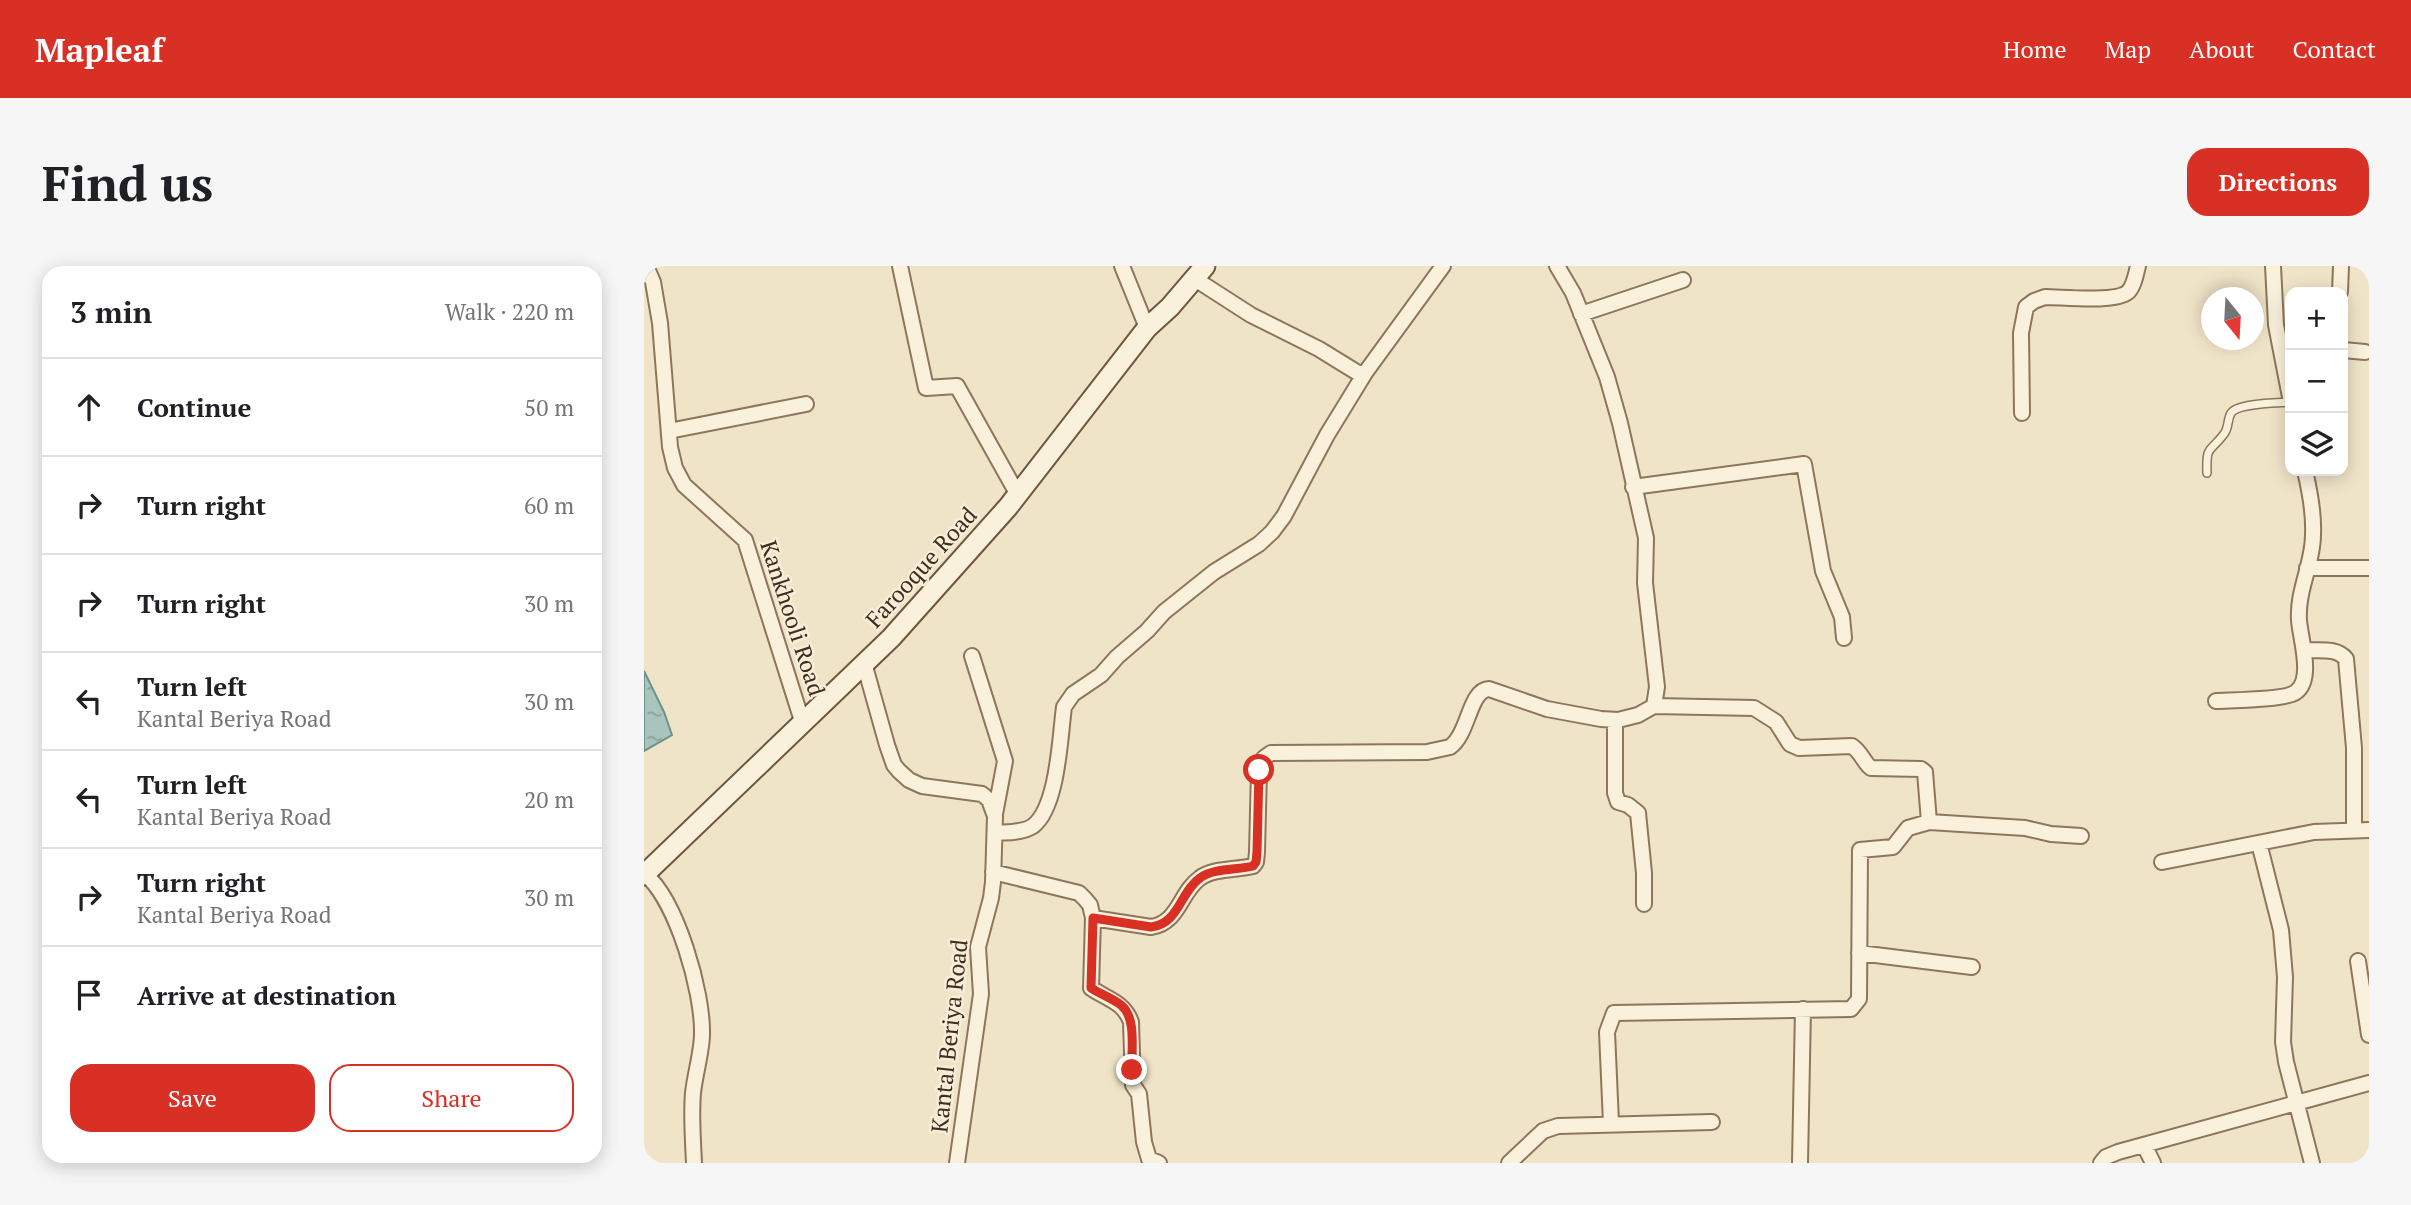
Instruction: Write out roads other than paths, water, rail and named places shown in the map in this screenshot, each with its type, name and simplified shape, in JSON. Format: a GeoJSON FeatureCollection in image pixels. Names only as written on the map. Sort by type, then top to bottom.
{"type":"FeatureCollection","features":[{"type":"Feature","properties":{"kind":"main road","name":"Farooque Road"},"geometry":{"type":"LineString","coordinates":[[644,875],[891,638],[1018,495],[1147,328],[1200,272]]}},
{"type":"Feature","properties":{"kind":"street","name":"Kankhooli Road"},"geometry":{"type":"LineString","coordinates":[[646,266],[653,282],[660,323],[669,431],[675,468],[684,485],[745,540],[803,721]]}},
{"type":"Feature","properties":{"kind":"street"},"geometry":{"type":"LineString","coordinates":[[900,266],[926,388],[957,386],[1018,495]]}},
{"type":"Feature","properties":{"kind":"street"},"geometry":{"type":"LineString","coordinates":[[1122,266],[1147,328]]}},
{"type":"Feature","properties":{"kind":"street"},"geometry":{"type":"LineString","coordinates":[[996,833],[1030,828],[1044,812],[1058,761],[1067,700],[1101,675],[1185,594],[1224,565],[1259,544],[1272,532],[1284,516],[1327,435],[1365,373],[1443,266]]}},
{"type":"Feature","properties":{"kind":"street"},"geometry":{"type":"LineString","coordinates":[[1557,266],[1573,293],[1614,397],[1646,538],[1645,583],[1657,687],[1654,706]]}},
{"type":"Feature","properties":{"kind":"street"},"geometry":{"type":"LineString","coordinates":[[2022,413],[2021,333],[2026,307],[2045,297],[2116,297],[2127,292],[2132,285],[2138,266]]}},
{"type":"Feature","properties":{"kind":"street"},"geometry":{"type":"LineString","coordinates":[[2273,266],[2276,325],[2285,346]]}},
{"type":"Feature","properties":{"kind":"street"},"geometry":{"type":"LineString","coordinates":[[2340,287],[2341,266]]}},
{"type":"Feature","properties":{"kind":"street"},"geometry":{"type":"LineString","coordinates":[[1200,272],[1251,315],[1319,349],[1357,373],[1365,373]]}},
{"type":"Feature","properties":{"kind":"street"},"geometry":{"type":"LineString","coordinates":[[1581,314],[1683,280]]}},
{"type":"Feature","properties":{"kind":"street"},"geometry":{"type":"LineString","coordinates":[[2348,350],[2365,352]]}},
{"type":"Feature","properties":{"kind":"street"},"geometry":{"type":"LineString","coordinates":[[669,431],[806,404]]}},
{"type":"Feature","properties":{"kind":"street"},"geometry":{"type":"LineString","coordinates":[[1633,488],[1804,464],[1823,570],[1842,617],[1844,638]]}},
{"type":"Feature","properties":{"kind":"street"},"geometry":{"type":"LineString","coordinates":[[2216,701],[2284,696],[2297,692],[2303,680],[2304,650],[2299,608],[2313,536],[2306,476]]}},
{"type":"Feature","properties":{"kind":"street"},"geometry":{"type":"LineString","coordinates":[[2307,568],[2369,568]]}},
{"type":"Feature","properties":{"kind":"street"},"geometry":{"type":"LineString","coordinates":[[2162,862],[2314,832],[2362,830],[2346,659],[2343,654],[2334,651],[2304,650]]}},
{"type":"Feature","properties":{"kind":"street","name":"Kantal Beriya Road"},"geometry":{"type":"LineString","coordinates":[[957,1163],[981,994],[978,947],[991,898],[995,816],[1005,761],[972,656]]}},
{"type":"Feature","properties":{"kind":"street"},"geometry":{"type":"LineString","coordinates":[[864,663],[887,745],[899,771],[922,786],[982,794],[989,800],[995,816]]}},
{"type":"Feature","properties":{"kind":"street"},"geometry":{"type":"LineString","coordinates":[[1093,918],[1160,926],[1172,915],[1200,877],[1253,866],[1257,852],[1259,770],[1264,758],[1271,753],[1427,752],[1450,747],[1466,727],[1476,694],[1483,689],[1496,690],[1530,705],[1555,711],[1615,720],[1638,715],[1654,706],[1754,708],[1776,722],[1790,744],[1799,748],[1852,746],[1862,753],[1871,768],[1921,769],[1925,772],[1929,822]]}},
{"type":"Feature","properties":{"kind":"street"},"geometry":{"type":"LineString","coordinates":[[1615,720],[1615,793],[1618,802],[1628,805],[1638,813],[1644,904]]}},
{"type":"Feature","properties":{"kind":"street"},"geometry":{"type":"LineString","coordinates":[[1611,1123],[1607,1031],[1614,1013],[1851,1009],[1859,999],[1860,850],[1893,847],[1908,828],[1929,822],[2025,828],[2051,834],[2081,836]]}},
{"type":"Feature","properties":{"kind":"street"},"geometry":{"type":"LineString","coordinates":[[2259,843],[2281,930],[2284,978],[2283,1042],[2286,1062],[2312,1163]]}},
{"type":"Feature","properties":{"kind":"street"},"geometry":{"type":"LineString","coordinates":[[993,872],[1079,893],[1090,905],[1093,918],[1091,988],[1122,1006],[1131,1022],[1133,1085],[1139,1094],[1144,1142],[1153,1162]]}},
{"type":"Feature","properties":{"kind":"street"},"geometry":{"type":"LineString","coordinates":[[644,875],[653,881],[674,917],[688,957],[701,1013],[702,1036],[693,1095],[694,1163]]}},
{"type":"Feature","properties":{"kind":"street"},"geometry":{"type":"LineString","coordinates":[[1859,953],[1972,967]]}},
{"type":"Feature","properties":{"kind":"street"},"geometry":{"type":"LineString","coordinates":[[2358,961],[2369,1035]]}},
{"type":"Feature","properties":{"kind":"street"},"geometry":{"type":"LineString","coordinates":[[1800,1163],[1803,1010]]}},
{"type":"Feature","properties":{"kind":"street"},"geometry":{"type":"LineString","coordinates":[[2101,1163],[2106,1157],[2118,1152],[2369,1083]]}},
{"type":"Feature","properties":{"kind":"street"},"geometry":{"type":"LineString","coordinates":[[1509,1163],[1543,1131],[1559,1126],[1712,1122]]}},
{"type":"Feature","properties":{"kind":"street"},"geometry":{"type":"LineString","coordinates":[[2144,1145],[2153,1163]]}},
{"type":"Feature","properties":{"kind":"lane"},"geometry":{"type":"LineString","coordinates":[[2207,472],[2206,460],[2210,447],[2223,436],[2234,410],[2285,401]]}},
{"type":"Feature","properties":{"kind":"water"},"geometry":{"type":"Polygon","coordinates":[[[644,671],[672,735],[644,751],[644,671]]]}}]}
